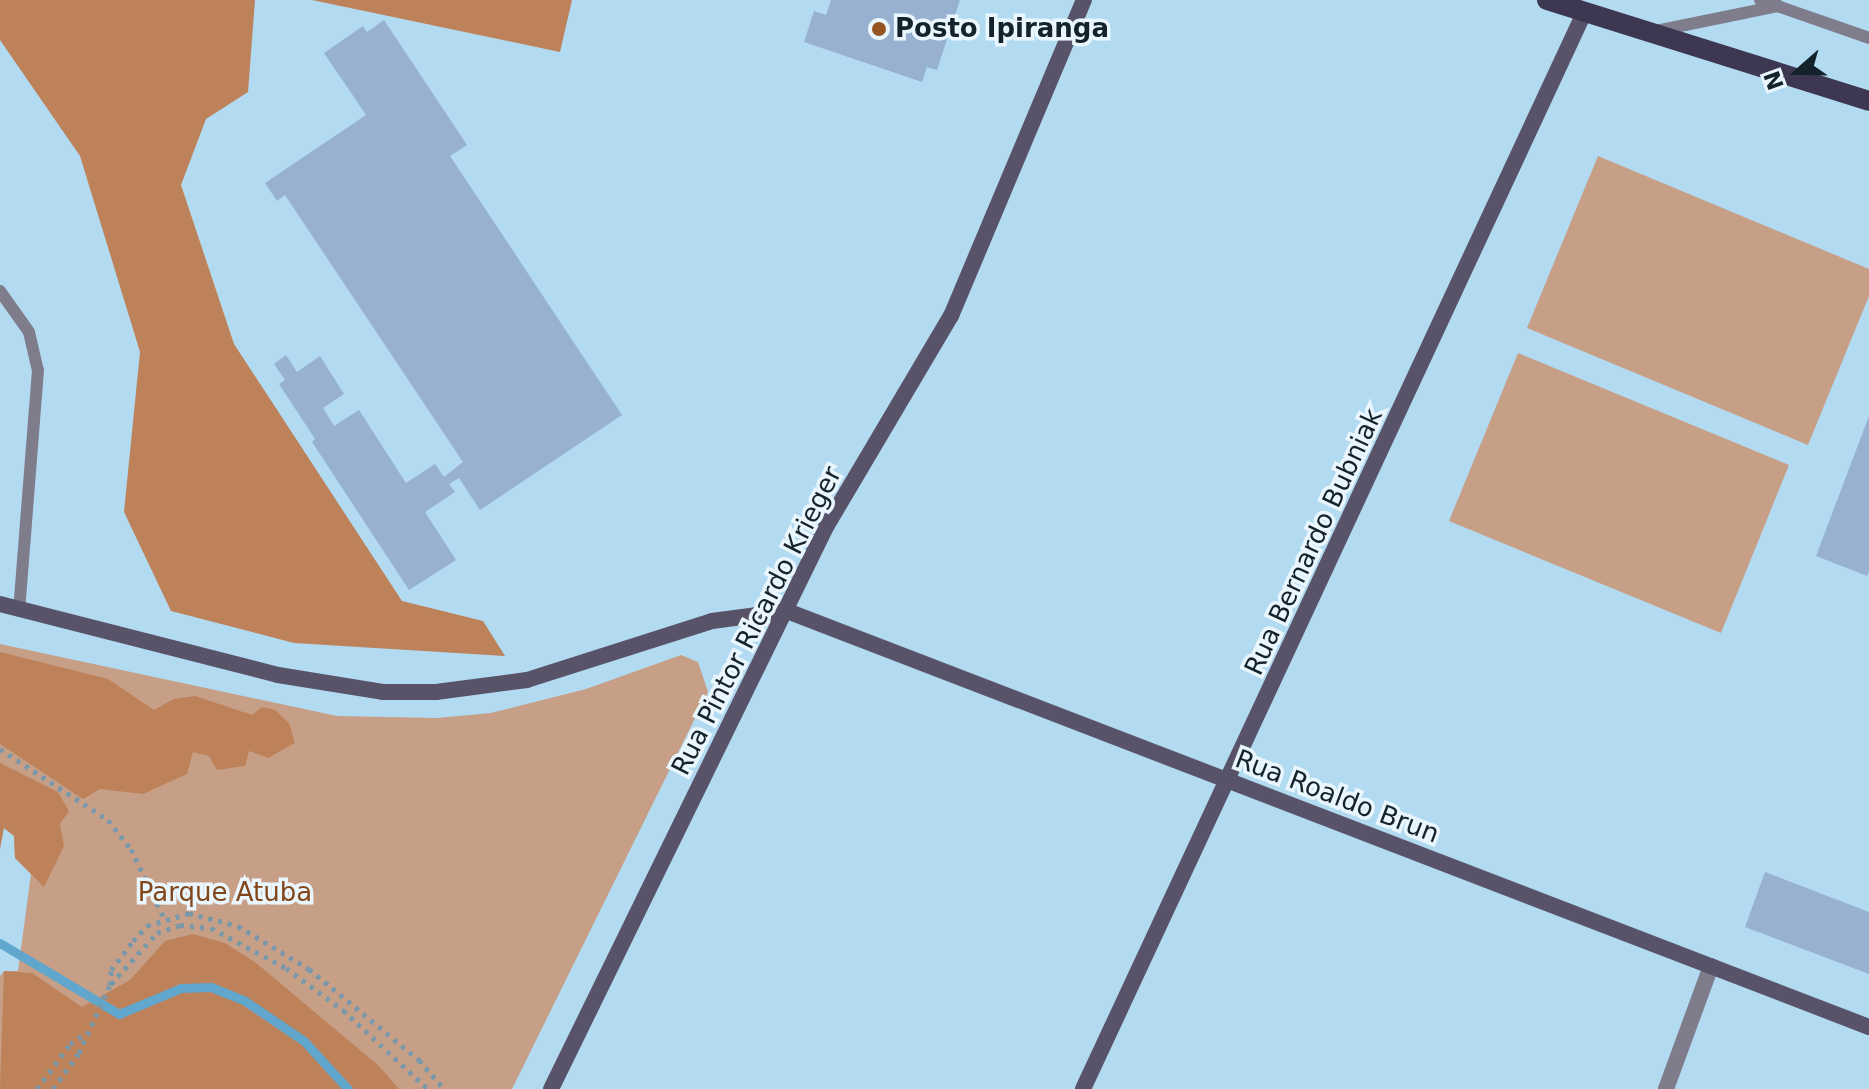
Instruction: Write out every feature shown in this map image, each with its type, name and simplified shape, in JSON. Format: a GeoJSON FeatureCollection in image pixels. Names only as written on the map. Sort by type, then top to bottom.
{"type":"FeatureCollection","features":[{"type":"Feature","properties":{"kind":"main road","name":"Rua Pintor Ricardo Krieger"},"geometry":{"type":"LineString","coordinates":[[551,1089],[826,527],[951,316],[1084,0]]}},
{"type":"Feature","properties":{"kind":"main road"},"geometry":{"type":"LineString","coordinates":[[1547,0],[1869,101]]}},
{"type":"Feature","properties":{"kind":"main road","name":"Rua Bernardo Bubniak"},"geometry":{"type":"LineString","coordinates":[[1083,1089],[1231,781],[1584,13]]}},
{"type":"Feature","properties":{"kind":"main road"},"geometry":{"type":"LineString","coordinates":[[0,604],[278,675],[383,692],[436,692],[527,680],[712,621],[787,611]]}},
{"type":"Feature","properties":{"kind":"main road","name":"Rua Roaldo Brun"},"geometry":{"type":"LineString","coordinates":[[787,611],[1869,1027]]}},
{"type":"Feature","properties":{"kind":"street"},"geometry":{"type":"LineString","coordinates":[[1666,1089],[1711,966]]}},
{"type":"Feature","properties":{"kind":"lane"},"geometry":{"type":"LineString","coordinates":[[1760,0],[1869,38]]}},
{"type":"Feature","properties":{"kind":"lane"},"geometry":{"type":"LineString","coordinates":[[1646,33],[1778,6]]}},
{"type":"Feature","properties":{"kind":"lane"},"geometry":{"type":"LineString","coordinates":[[0,291],[29,332],[38,370],[19,610]]}},
{"type":"Feature","properties":{"kind":"path"},"geometry":{"type":"LineString","coordinates":[[0,749],[108,820],[131,849],[164,918]]}},
{"type":"Feature","properties":{"kind":"path"},"geometry":{"type":"LineString","coordinates":[[110,985],[111,970],[133,941],[164,918],[189,913],[214,918],[274,945],[377,1022],[444,1089]]}},
{"type":"Feature","properties":{"kind":"path"},"geometry":{"type":"LineString","coordinates":[[53,1089],[79,1053],[83,1036],[110,985],[157,933],[180,925],[211,928],[286,968],[332,1001],[428,1089]]}},
{"type":"Feature","properties":{"kind":"path"},"geometry":{"type":"LineString","coordinates":[[37,1089],[70,1044],[83,1036]]}},
{"type":"Feature","properties":{"kind":"green space"},"geometry":{"type":"Polygon","coordinates":[[[1598,156],[1869,269],[1869,296],[1808,445],[1527,328],[1598,156]]]}},
{"type":"Feature","properties":{"kind":"green space"},"geometry":{"type":"Polygon","coordinates":[[[1518,353],[1789,465],[1721,633],[1449,521],[1518,353]]]}},
{"type":"Feature","properties":{"kind":"green space","name":"Parque Atuba"},"geometry":{"type":"Polygon","coordinates":[[[0,644],[337,716],[437,718],[491,713],[586,689],[681,655],[698,662],[708,692],[512,1089],[0,1089],[0,976],[4,971],[18,971],[31,874],[15,858],[14,836],[0,825],[0,644]]]}},
{"type":"Feature","properties":{"kind":"shaded area"},"geometry":{"type":"Polygon","coordinates":[[[0,0],[255,0],[248,92],[206,119],[181,185],[234,344],[402,601],[483,621],[505,656],[294,643],[171,611],[124,512],[140,352],[80,156],[0,40],[0,0]]]}},
{"type":"Feature","properties":{"kind":"shaded area"},"geometry":{"type":"Polygon","coordinates":[[[312,0],[572,0],[560,52],[312,0]]]}},
{"type":"Feature","properties":{"kind":"shaded area"},"geometry":{"type":"Polygon","coordinates":[[[0,652],[108,679],[154,710],[174,699],[195,696],[252,715],[262,707],[275,710],[289,723],[295,743],[268,758],[249,751],[245,766],[217,770],[209,756],[193,752],[187,774],[143,794],[100,789],[83,799],[0,744],[0,652]]]}},
{"type":"Feature","properties":{"kind":"shaded area"},"geometry":{"type":"Polygon","coordinates":[[[0,763],[58,792],[69,811],[60,824],[64,846],[44,887],[15,858],[14,836],[4,828],[0,849],[0,763]]]}},
{"type":"Feature","properties":{"kind":"shaded area"},"geometry":{"type":"Polygon","coordinates":[[[193,934],[225,943],[255,962],[379,1066],[399,1089],[0,1089],[4,971],[32,973],[82,1007],[130,980],[165,941],[193,934]]]}},
{"type":"Feature","properties":{"kind":"building","name":"Posto Ipiranga"},"geometry":{"type":"Polygon","coordinates":[[[831,0],[960,0],[937,70],[927,67],[922,82],[804,42],[814,11],[826,15],[831,0]]]}},
{"type":"Feature","properties":{"kind":"building"},"geometry":{"type":"Polygon","coordinates":[[[384,20],[467,145],[450,156],[622,415],[480,510],[459,478],[449,484],[455,492],[425,512],[456,560],[409,590],[312,442],[315,439],[279,384],[285,380],[274,364],[286,355],[297,372],[320,356],[344,394],[323,408],[334,426],[359,410],[406,483],[435,464],[444,477],[463,462],[285,195],[277,201],[265,183],[366,115],[324,53],[363,26],[367,32],[384,20]]]}},
{"type":"Feature","properties":{"kind":"building"},"geometry":{"type":"Polygon","coordinates":[[[1869,416],[1869,571],[1867,576],[1816,556],[1869,416]]]}},
{"type":"Feature","properties":{"kind":"building"},"geometry":{"type":"Polygon","coordinates":[[[1765,872],[1869,912],[1869,974],[1745,927],[1765,872]]]}},
{"type":"Feature","properties":{"kind":"waterway"},"geometry":{"type":"LineString","coordinates":[[0,943],[119,1014],[181,988],[211,987],[245,1001],[304,1041],[348,1089]]}},
{"type":"Feature","properties":{"kind":"place","name":"Posto Ipiranga"},"geometry":{"type":"Point","coordinates":[879,29]}}]}
